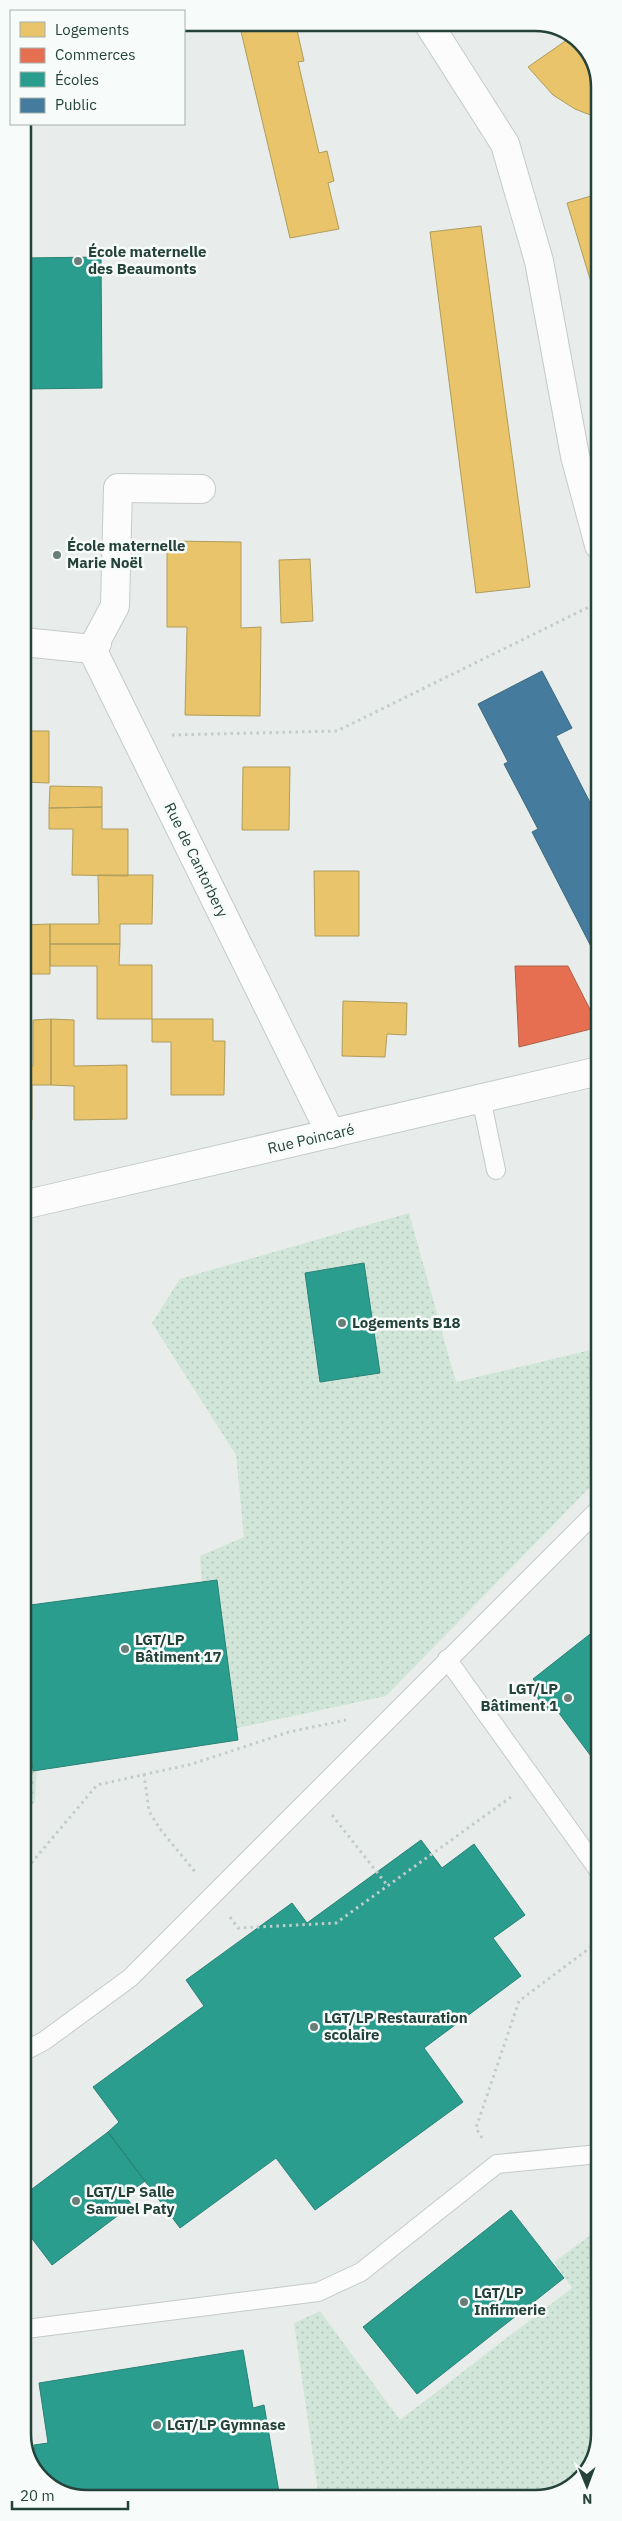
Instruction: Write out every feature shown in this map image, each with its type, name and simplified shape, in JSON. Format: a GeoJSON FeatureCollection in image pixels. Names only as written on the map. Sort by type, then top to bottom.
{"type":"FeatureCollection","features":[{"type":"Feature","properties":{"kind":"street"},"geometry":{"type":"LineString","coordinates":[[433,31],[505,144],[540,261],[587,456],[591,488]]}},
{"type":"Feature","properties":{"kind":"street"},"geometry":{"type":"LineString","coordinates":[[31,642],[95,646],[114,606],[118,488],[201,489]]}},
{"type":"Feature","properties":{"kind":"street","name":"Rue de Cantorbery"},"geometry":{"type":"LineString","coordinates":[[95,646],[134,735],[331,1134]]}},
{"type":"Feature","properties":{"kind":"street","name":"Rue Poincaré"},"geometry":{"type":"LineString","coordinates":[[31,1203],[591,1073]]}},
{"type":"Feature","properties":{"kind":"lane"},"geometry":{"type":"LineString","coordinates":[[481,1098],[496,1170]]}},
{"type":"Feature","properties":{"kind":"lane"},"geometry":{"type":"LineString","coordinates":[[31,2048],[44,2041],[130,1978],[591,1517]]}},
{"type":"Feature","properties":{"kind":"lane"},"geometry":{"type":"LineString","coordinates":[[447,1659],[591,1860]]}},
{"type":"Feature","properties":{"kind":"lane"},"geometry":{"type":"LineString","coordinates":[[31,2328],[318,2292],[361,2272],[497,2164],[591,2155]]}},
{"type":"Feature","properties":{"kind":"path"},"geometry":{"type":"LineString","coordinates":[[134,735],[337,731],[591,606]]}},
{"type":"Feature","properties":{"kind":"path"},"geometry":{"type":"LineString","coordinates":[[31,1864],[98,1785],[192,1764],[289,1732],[398,1708]]}},
{"type":"Feature","properties":{"kind":"path"},"geometry":{"type":"LineString","coordinates":[[144,1774],[149,1811],[160,1829],[214,1894],[238,1928],[336,1923],[534,1781]]}},
{"type":"Feature","properties":{"kind":"path"},"geometry":{"type":"LineString","coordinates":[[314,1793],[387,1886]]}},
{"type":"Feature","properties":{"kind":"path"},"geometry":{"type":"LineString","coordinates":[[497,2164],[476,2128],[519,2001],[591,1947]]}},
{"type":"Feature","properties":{"kind":"green space"},"geometry":{"type":"Polygon","coordinates":[[[409,1213],[456,1382],[591,1350],[591,1486],[386,1696],[214,1733],[200,1556],[244,1537],[236,1455],[152,1323],[180,1279],[409,1213]]]}},
{"type":"Feature","properties":{"kind":"green space"},"geometry":{"type":"Polygon","coordinates":[[[43,1661],[35,1801],[31,1807],[31,1663],[43,1661]]]}},
{"type":"Feature","properties":{"kind":"green space"},"geometry":{"type":"Polygon","coordinates":[[[591,2235],[590,2445],[584,2461],[562,2461],[562,2482],[546,2489],[535,2490],[318,2490],[294,2323],[320,2311],[400,2420],[572,2288],[554,2262],[591,2235]]]}},
{"type":"Feature","properties":{"kind":"building: Logements"},"geometry":{"type":"Polygon","coordinates":[[[241,31],[297,31],[304,61],[298,62],[319,153],[327,151],[334,181],[328,183],[339,229],[290,238],[241,31]]]}},
{"type":"Feature","properties":{"kind":"building: Logements"},"geometry":{"type":"Polygon","coordinates":[[[566,41],[572,45],[583,59],[590,76],[591,115],[575,109],[553,95],[528,67],[566,41]]]}},
{"type":"Feature","properties":{"kind":"building: Logements"},"geometry":{"type":"Polygon","coordinates":[[[591,196],[591,282],[567,203],[591,196]]]}},
{"type":"Feature","properties":{"kind":"building: Logements"},"geometry":{"type":"Polygon","coordinates":[[[481,226],[530,587],[476,593],[430,232],[481,226]]]}},
{"type":"Feature","properties":{"kind":"building: Logements"},"geometry":{"type":"Polygon","coordinates":[[[167,541],[241,542],[241,628],[261,627],[260,716],[185,715],[187,627],[167,627],[167,541]]]}},
{"type":"Feature","properties":{"kind":"building: Logements"},"geometry":{"type":"Polygon","coordinates":[[[310,559],[313,621],[281,623],[279,560],[310,559]]]}},
{"type":"Feature","properties":{"kind":"building: Logements"},"geometry":{"type":"Polygon","coordinates":[[[31,731],[49,731],[49,783],[31,782],[31,731]]]}},
{"type":"Feature","properties":{"kind":"building: Logements"},"geometry":{"type":"Polygon","coordinates":[[[243,767],[290,767],[289,830],[242,830],[243,767]]]}},
{"type":"Feature","properties":{"kind":"building: Logements"},"geometry":{"type":"Polygon","coordinates":[[[50,786],[102,787],[102,807],[49,808],[50,786]]]}},
{"type":"Feature","properties":{"kind":"building: Logements"},"geometry":{"type":"Polygon","coordinates":[[[102,807],[102,829],[128,829],[128,876],[72,875],[73,829],[49,829],[49,808],[102,807]]]}},
{"type":"Feature","properties":{"kind":"building: Logements"},"geometry":{"type":"Polygon","coordinates":[[[314,871],[359,871],[359,936],[315,936],[314,871]]]}},
{"type":"Feature","properties":{"kind":"building: Logements"},"geometry":{"type":"Polygon","coordinates":[[[98,875],[153,875],[152,924],[120,924],[120,944],[50,944],[50,924],[99,924],[98,875]]]}},
{"type":"Feature","properties":{"kind":"building: Logements"},"geometry":{"type":"Polygon","coordinates":[[[50,924],[50,974],[31,974],[31,925],[50,924]]]}},
{"type":"Feature","properties":{"kind":"building: Logements"},"geometry":{"type":"Polygon","coordinates":[[[50,944],[120,944],[119,965],[152,965],[152,1019],[97,1019],[97,966],[50,966],[50,944]]]}},
{"type":"Feature","properties":{"kind":"building: Logements"},"geometry":{"type":"Polygon","coordinates":[[[343,1001],[407,1003],[406,1035],[387,1034],[385,1057],[342,1056],[343,1001]]]}},
{"type":"Feature","properties":{"kind":"building: Logements"},"geometry":{"type":"Polygon","coordinates":[[[51,1019],[51,1085],[32,1085],[31,1120],[31,1066],[33,1066],[33,1020],[51,1019]]]}},
{"type":"Feature","properties":{"kind":"building: Logements"},"geometry":{"type":"Polygon","coordinates":[[[51,1019],[74,1020],[74,1066],[127,1065],[127,1119],[74,1120],[74,1086],[51,1085],[51,1019]]]}},
{"type":"Feature","properties":{"kind":"building: Logements"},"geometry":{"type":"Polygon","coordinates":[[[152,1019],[213,1019],[213,1041],[225,1041],[224,1095],[171,1095],[171,1042],[152,1042],[152,1019]]]}},
{"type":"Feature","properties":{"kind":"building: Commerces"},"geometry":{"type":"Polygon","coordinates":[[[515,966],[568,966],[591,1011],[591,1029],[519,1047],[515,966]]]}},
{"type":"Feature","properties":{"kind":"building: Écoles"},"geometry":{"type":"Polygon","coordinates":[[[101,257],[102,388],[31,389],[31,258],[101,257]]]}},
{"type":"Feature","properties":{"kind":"building: Écoles","name":"Logements B18"},"geometry":{"type":"Polygon","coordinates":[[[364,1263],[380,1373],[320,1382],[305,1273],[364,1263]]]}},
{"type":"Feature","properties":{"kind":"building: Écoles","name":"LGT/LP Bâtiment 17"},"geometry":{"type":"Polygon","coordinates":[[[217,1580],[238,1740],[33,1771],[31,1755],[31,1605],[217,1580]]]}},
{"type":"Feature","properties":{"kind":"building: Écoles","name":"LGT/LP Bâtiment 1"},"geometry":{"type":"Polygon","coordinates":[[[591,1633],[591,1756],[553,1705],[547,1710],[532,1691],[538,1685],[533,1679],[591,1633]]]}},
{"type":"Feature","properties":{"kind":"building: Écoles","name":"LGT/LP Restauration scolaire"},"geometry":{"type":"Polygon","coordinates":[[[421,1840],[442,1868],[474,1844],[525,1915],[493,1938],[521,1976],[424,2048],[463,2102],[315,2210],[276,2158],[180,2228],[108,2132],[119,2122],[93,2087],[204,2006],[186,1980],[292,1903],[307,1923],[421,1840]]]}},
{"type":"Feature","properties":{"kind":"building: Écoles","name":"LGT/LP Salle Samuel Paty"},"geometry":{"type":"Polygon","coordinates":[[[108,2132],[145,2181],[125,2196],[132,2205],[52,2265],[31,2237],[31,2190],[108,2132]]]}},
{"type":"Feature","properties":{"kind":"building: Écoles","name":"LGT/LP Infirmerie"},"geometry":{"type":"Polygon","coordinates":[[[511,2210],[564,2278],[417,2394],[363,2327],[511,2210]]]}},
{"type":"Feature","properties":{"kind":"building: Écoles","name":"LGT/LP Gymnase"},"geometry":{"type":"Polygon","coordinates":[[[243,2350],[253,2408],[264,2405],[279,2490],[84,2490],[66,2485],[50,2476],[36,2455],[34,2445],[48,2443],[39,2383],[243,2350]]]}},
{"type":"Feature","properties":{"kind":"building: Public"},"geometry":{"type":"Polygon","coordinates":[[[542,671],[572,728],[556,736],[591,804],[591,946],[532,832],[538,829],[504,764],[508,762],[478,704],[542,671]]]}},
{"type":"Feature","properties":{"kind":"place","name":"École maternelle des Beaumonts"},"geometry":{"type":"Point","coordinates":[78,261]}},
{"type":"Feature","properties":{"kind":"place","name":"École maternelle Marie Noël"},"geometry":{"type":"Point","coordinates":[57,555]}},
{"type":"Feature","properties":{"kind":"place","name":"Logements B18"},"geometry":{"type":"Point","coordinates":[342,1323]}},
{"type":"Feature","properties":{"kind":"place","name":"LGT/LP Bâtiment 17"},"geometry":{"type":"Point","coordinates":[125,1649]}},
{"type":"Feature","properties":{"kind":"place","name":"LGT/LP Bâtiment 1"},"geometry":{"type":"Point","coordinates":[568,1698]}},
{"type":"Feature","properties":{"kind":"place","name":"LGT/LP Restauration scolaire"},"geometry":{"type":"Point","coordinates":[314,2027]}},
{"type":"Feature","properties":{"kind":"place","name":"LGT/LP Salle Samuel Paty"},"geometry":{"type":"Point","coordinates":[76,2201]}},
{"type":"Feature","properties":{"kind":"place","name":"LGT/LP Infirmerie"},"geometry":{"type":"Point","coordinates":[464,2302]}},
{"type":"Feature","properties":{"kind":"place","name":"LGT/LP Gymnase"},"geometry":{"type":"Point","coordinates":[157,2425]}}]}
